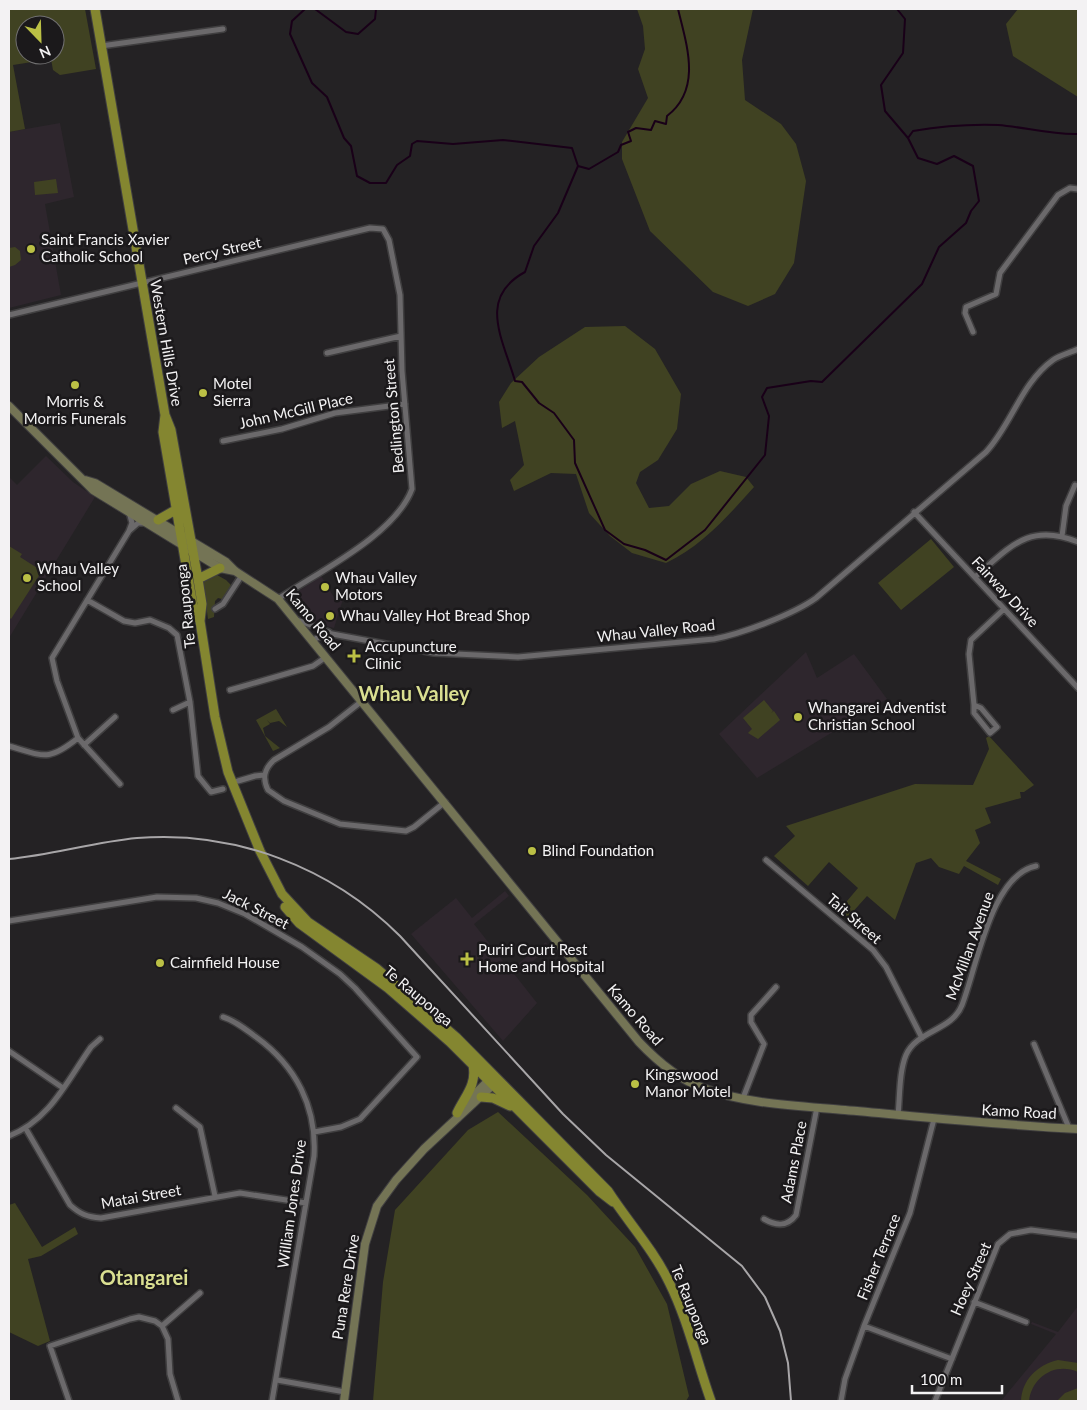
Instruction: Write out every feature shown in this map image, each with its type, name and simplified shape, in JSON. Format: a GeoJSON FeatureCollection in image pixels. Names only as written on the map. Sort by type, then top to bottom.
{"type":"FeatureCollection","features":[{"type":"Feature","properties":{"kind":"highway","name":"Western Hills Drive"},"geometry":{"type":"LineString","coordinates":[[95,9],[165,414],[163,432],[180,534],[193,606],[200,621]]}},
{"type":"Feature","properties":{"kind":"highway","name":"Te Rauponga"},"geometry":{"type":"LineString","coordinates":[[165,414],[171,430],[194,551],[202,604],[200,621],[223,756],[235,794],[273,879],[294,909],[315,928],[376,968],[457,1038],[519,1111],[600,1192],[614,1203]]}},
{"type":"Feature","properties":{"kind":"highway"},"geometry":{"type":"LineString","coordinates":[[158,520],[177,509]]}},
{"type":"Feature","properties":{"kind":"highway"},"geometry":{"type":"LineString","coordinates":[[198,579],[220,568]]}},
{"type":"Feature","properties":{"kind":"highway","name":"Te Rauponga"},"geometry":{"type":"LineString","coordinates":[[235,794],[237,807],[269,883],[290,913],[310,932],[408,1004],[473,1065],[493,1080],[601,1183],[614,1203],[642,1236],[669,1282],[683,1316],[711,1401]]}},
{"type":"Feature","properties":{"kind":"highway"},"geometry":{"type":"LineString","coordinates":[[456,1115],[472,1085],[475,1074],[473,1065]]}},
{"type":"Feature","properties":{"kind":"highway"},"geometry":{"type":"LineString","coordinates":[[481,1097],[500,1101],[519,1111]]}},
{"type":"Feature","properties":{"kind":"main road","name":"Kamo Road"},"geometry":{"type":"LineString","coordinates":[[9,406],[93,490],[220,568],[238,573]]}},
{"type":"Feature","properties":{"kind":"main road","name":"Kamo Road"},"geometry":{"type":"LineString","coordinates":[[85,480],[95,483],[158,520],[226,562],[238,573],[278,599],[445,802],[611,1009],[650,1053],[666,1067],[694,1085],[743,1098],[817,1108],[934,1119],[1078,1129]]}},
{"type":"Feature","properties":{"kind":"main road","name":"Puna Rere Drive"},"geometry":{"type":"LineString","coordinates":[[456,1115],[461,1116],[481,1097],[493,1080]]}},
{"type":"Feature","properties":{"kind":"main road","name":"Puna Rere Drive"},"geometry":{"type":"LineString","coordinates":[[344,1401],[365,1244],[374,1213],[396,1180],[456,1115],[493,1080]]}},
{"type":"Feature","properties":{"kind":"street"},"geometry":{"type":"LineString","coordinates":[[101,46],[223,28]]}},
{"type":"Feature","properties":{"kind":"street"},"geometry":{"type":"LineString","coordinates":[[973,332],[965,309],[996,294],[1000,273],[1058,195],[1070,188],[1078,189]]}},
{"type":"Feature","properties":{"kind":"street","name":"Percy Street"},"geometry":{"type":"LineString","coordinates":[[9,315],[370,228],[383,229]]}},
{"type":"Feature","properties":{"kind":"street","name":"Bedlington Street"},"geometry":{"type":"LineString","coordinates":[[278,599],[374,538],[409,496],[412,479],[405,404],[398,281],[389,240],[383,229]]}},
{"type":"Feature","properties":{"kind":"street"},"geometry":{"type":"LineString","coordinates":[[327,353],[401,336]]}},
{"type":"Feature","properties":{"kind":"street","name":"Whau Valley Road"},"geometry":{"type":"LineString","coordinates":[[296,620],[336,634],[434,653],[518,657],[723,637],[808,604],[986,452],[996,440],[1031,382],[1040,371],[1055,359],[1078,349]]}},
{"type":"Feature","properties":{"kind":"street","name":"John McGill Place"},"geometry":{"type":"LineString","coordinates":[[223,441],[282,429],[335,413],[405,404]]}},
{"type":"Feature","properties":{"kind":"street"},"geometry":{"type":"LineString","coordinates":[[1062,536],[1066,506],[1075,485]]}},
{"type":"Feature","properties":{"kind":"street"},"geometry":{"type":"LineString","coordinates":[[120,784],[78,738],[57,681],[52,658],[129,531],[132,523],[128,512]]}},
{"type":"Feature","properties":{"kind":"street","name":"Fairway Drive"},"geometry":{"type":"LineString","coordinates":[[914,512],[1078,688]]}},
{"type":"Feature","properties":{"kind":"street"},"geometry":{"type":"LineString","coordinates":[[129,531],[138,523],[146,523]]}},
{"type":"Feature","properties":{"kind":"street"},"geometry":{"type":"LineString","coordinates":[[975,577],[1018,540],[1034,534],[1062,536],[1078,542]]}},
{"type":"Feature","properties":{"kind":"street"},"geometry":{"type":"LineString","coordinates":[[215,609],[223,604],[238,573]]}},
{"type":"Feature","properties":{"kind":"street"},"geometry":{"type":"LineString","coordinates":[[87,600],[129,623],[150,620],[174,631],[179,639],[190,702],[198,776],[208,790],[215,793],[223,789]]}},
{"type":"Feature","properties":{"kind":"street"},"geometry":{"type":"LineString","coordinates":[[974,705],[981,708],[997,727],[996,729],[990,733],[974,713],[969,654],[971,640],[1004,609]]}},
{"type":"Feature","properties":{"kind":"street","name":"Whau Valley Road"},"geometry":{"type":"LineString","coordinates":[[313,640],[320,634],[336,634]]}},
{"type":"Feature","properties":{"kind":"street"},"geometry":{"type":"LineString","coordinates":[[230,690],[313,666],[326,657]]}},
{"type":"Feature","properties":{"kind":"street"},"geometry":{"type":"LineString","coordinates":[[362,701],[329,728],[274,760],[268,766],[264,775],[265,785],[272,795],[343,825],[406,831],[414,827],[445,802]]}},
{"type":"Feature","properties":{"kind":"street"},"geometry":{"type":"LineString","coordinates":[[173,710],[190,702]]}},
{"type":"Feature","properties":{"kind":"street"},"geometry":{"type":"LineString","coordinates":[[84,745],[114,717]]}},
{"type":"Feature","properties":{"kind":"street"},"geometry":{"type":"LineString","coordinates":[[9,746],[52,756],[78,738]]}},
{"type":"Feature","properties":{"kind":"street"},"geometry":{"type":"LineString","coordinates":[[238,781],[264,775]]}},
{"type":"Feature","properties":{"kind":"street","name":"Tait Street"},"geometry":{"type":"LineString","coordinates":[[766,860],[873,950],[886,967],[922,1038]]}},
{"type":"Feature","properties":{"kind":"street","name":"McMillan Avenue"},"geometry":{"type":"LineString","coordinates":[[898,1115],[905,1058],[910,1047],[922,1038],[942,1028],[958,1013],[996,903],[1014,878],[1025,869],[1036,866]]}},
{"type":"Feature","properties":{"kind":"street","name":"Jack Street"},"geometry":{"type":"LineString","coordinates":[[9,921],[157,897],[196,898],[218,903],[245,914],[302,947],[340,974],[355,988],[417,1057],[360,1119],[341,1127],[314,1132]]}},
{"type":"Feature","properties":{"kind":"street"},"geometry":{"type":"LineString","coordinates":[[743,1098],[764,1044],[751,1022],[752,1015],[776,987]]}},
{"type":"Feature","properties":{"kind":"street","name":"William Jones Drive"},"geometry":{"type":"LineString","coordinates":[[223,1017],[234,1021],[283,1059],[300,1083],[314,1132],[314,1156],[272,1401]]}},
{"type":"Feature","properties":{"kind":"street"},"geometry":{"type":"LineString","coordinates":[[9,1136],[26,1129],[45,1114],[92,1047],[100,1040]]}},
{"type":"Feature","properties":{"kind":"street"},"geometry":{"type":"LineString","coordinates":[[1034,1044],[1069,1128]]}},
{"type":"Feature","properties":{"kind":"street"},"geometry":{"type":"LineString","coordinates":[[9,1050],[63,1088]]}},
{"type":"Feature","properties":{"kind":"street"},"geometry":{"type":"LineString","coordinates":[[176,1108],[200,1128],[215,1196]]}},
{"type":"Feature","properties":{"kind":"street","name":"Adams Place"},"geometry":{"type":"LineString","coordinates":[[764,1220],[780,1225],[790,1222],[796,1215],[817,1108]]}},
{"type":"Feature","properties":{"kind":"street","name":"Fisher Terrace"},"geometry":{"type":"LineString","coordinates":[[841,1401],[845,1379],[864,1326],[910,1213],[934,1119]]}},
{"type":"Feature","properties":{"kind":"street","name":"Matai Street"},"geometry":{"type":"LineString","coordinates":[[26,1129],[70,1205],[80,1214],[88,1217],[101,1218],[240,1193],[306,1203]]}},
{"type":"Feature","properties":{"kind":"street","name":"Hoey Street"},"geometry":{"type":"LineString","coordinates":[[935,1401],[998,1244],[1010,1234],[1031,1230],[1078,1236]]}},
{"type":"Feature","properties":{"kind":"street"},"geometry":{"type":"LineString","coordinates":[[162,1326],[200,1293]]}},
{"type":"Feature","properties":{"kind":"street"},"geometry":{"type":"LineString","coordinates":[[974,1302],[1026,1322]]}},
{"type":"Feature","properties":{"kind":"street"},"geometry":{"type":"LineString","coordinates":[[69,1401],[50,1346],[139,1317],[162,1326],[168,1339],[170,1374],[178,1401]]}},
{"type":"Feature","properties":{"kind":"street"},"geometry":{"type":"LineString","coordinates":[[864,1326],[952,1359]]}},
{"type":"Feature","properties":{"kind":"street"},"geometry":{"type":"LineString","coordinates":[[277,1380],[345,1392]]}},
{"type":"Feature","properties":{"kind":"shaded area","name":"Saint Francis Xavier Catholic School"},"geometry":{"type":"Polygon","coordinates":[[[60,123],[74,197],[45,204],[61,295],[9,308],[9,132],[60,123]]]}},
{"type":"Feature","properties":{"kind":"shaded area","name":"Whau Valley School"},"geometry":{"type":"Polygon","coordinates":[[[46,456],[73,482],[95,497],[9,638],[9,477],[17,485],[46,456]]]}},
{"type":"Feature","properties":{"kind":"shaded area"},"geometry":{"type":"Polygon","coordinates":[[[321,576],[335,599],[344,596],[334,628],[307,621],[288,600],[321,576]]]}},
{"type":"Feature","properties":{"kind":"shaded area","name":"Whangarei Adventist Christian School"},"geometry":{"type":"Polygon","coordinates":[[[806,652],[817,678],[854,654],[887,699],[757,778],[719,734],[806,652]]]}},
{"type":"Feature","properties":{"kind":"shaded area","name":"Puriri Court Rest Home and Hospital"},"geometry":{"type":"Polygon","coordinates":[[[505,891],[509,896],[474,924],[510,970],[546,942],[550,948],[515,975],[537,1003],[503,1041],[411,934],[456,898],[472,918],[505,891]]]}},
{"type":"Feature","properties":{"kind":"shaded area"},"geometry":{"type":"Polygon","coordinates":[[[1078,1306],[1078,1401],[1001,1401],[1056,1334],[1031,1324],[1032,1322],[1058,1332],[1078,1306]]]}},
{"type":"Feature","properties":{"kind":"green space"},"geometry":{"type":"Polygon","coordinates":[[[9,9],[85,9],[96,69],[60,75],[53,70],[52,65],[65,65],[65,15],[15,15],[15,65],[13,65],[25,129],[9,132],[9,9]]]}},
{"type":"Feature","properties":{"kind":"green space"},"geometry":{"type":"Polygon","coordinates":[[[637,9],[753,9],[742,60],[745,100],[781,124],[796,144],[806,181],[794,263],[775,294],[748,306],[713,292],[650,231],[622,159],[622,142],[648,98],[638,69],[645,49],[643,26],[637,9]]]}},
{"type":"Feature","properties":{"kind":"green space"},"geometry":{"type":"Polygon","coordinates":[[[1018,9],[1078,9],[1078,97],[1013,56],[1006,24],[1018,9]]]}},
{"type":"Feature","properties":{"kind":"green space"},"geometry":{"type":"Polygon","coordinates":[[[56,179],[58,193],[35,195],[34,182],[56,179]]]}},
{"type":"Feature","properties":{"kind":"green space"},"geometry":{"type":"Polygon","coordinates":[[[15,247],[20,251],[21,260],[9,267],[9,248],[15,247]]]}},
{"type":"Feature","properties":{"kind":"green space"},"geometry":{"type":"Polygon","coordinates":[[[625,326],[655,349],[681,394],[677,429],[658,460],[640,472],[636,483],[649,508],[669,506],[691,484],[720,471],[746,477],[754,487],[703,539],[666,563],[632,553],[610,536],[589,513],[576,474],[551,473],[514,491],[510,480],[524,465],[515,421],[502,428],[499,402],[511,383],[539,357],[585,327],[625,326]]]}},
{"type":"Feature","properties":{"kind":"green space"},"geometry":{"type":"Polygon","coordinates":[[[931,539],[954,567],[901,610],[878,583],[931,539]]]}},
{"type":"Feature","properties":{"kind":"green space"},"geometry":{"type":"Polygon","coordinates":[[[9,546],[22,554],[20,557],[42,571],[11,619],[9,617],[9,546]]]}},
{"type":"Feature","properties":{"kind":"green space"},"geometry":{"type":"Polygon","coordinates":[[[217,575],[231,585],[222,599],[218,598],[215,601],[214,617],[208,619],[203,582],[205,579],[217,575]]]}},
{"type":"Feature","properties":{"kind":"green space"},"geometry":{"type":"Polygon","coordinates":[[[764,700],[773,711],[771,713],[774,711],[780,720],[758,739],[748,733],[752,729],[743,718],[764,700]]]}},
{"type":"Feature","properties":{"kind":"green space"},"geometry":{"type":"Polygon","coordinates":[[[276,709],[287,727],[279,721],[270,723],[267,720],[270,724],[263,728],[265,736],[280,748],[273,751],[256,720],[276,709]]]}},
{"type":"Feature","properties":{"kind":"green space"},"geometry":{"type":"Polygon","coordinates":[[[989,736],[1034,785],[1024,792],[1020,792],[1021,798],[985,808],[991,823],[975,830],[980,843],[966,861],[1001,879],[998,885],[964,866],[959,874],[939,867],[931,858],[916,863],[895,920],[867,896],[850,915],[851,922],[834,908],[842,907],[858,888],[829,862],[808,886],[774,856],[795,836],[786,826],[915,784],[973,785],[989,749],[986,738],[989,736]]]}},
{"type":"Feature","properties":{"kind":"green space"},"geometry":{"type":"Polygon","coordinates":[[[498,1112],[587,1195],[635,1247],[667,1304],[689,1396],[686,1401],[373,1401],[383,1282],[395,1210],[468,1130],[498,1112]]]}},
{"type":"Feature","properties":{"kind":"green space"},"geometry":{"type":"Polygon","coordinates":[[[15,1203],[42,1247],[75,1227],[78,1234],[41,1256],[28,1259],[50,1341],[38,1346],[9,1332],[9,1205],[15,1203]]]}},
{"type":"Feature","properties":{"kind":"green space"},"geometry":{"type":"Polygon","coordinates":[[[1058,1360],[1078,1363],[1078,1372],[1069,1369],[1053,1370],[1035,1385],[1029,1401],[1021,1401],[1024,1386],[1032,1374],[1050,1362],[1058,1360]]]}},
{"type":"Feature","properties":{"kind":"green space"},"geometry":{"type":"Polygon","coordinates":[[[1078,1388],[1078,1401],[1057,1401],[1065,1393],[1078,1388]]]}},
{"type":"Feature","properties":{"kind":"waterway"},"geometry":{"type":"LineString","coordinates":[[305,9],[292,21],[290,34],[312,83],[327,97],[344,138],[351,146],[357,176],[370,183],[386,183],[397,165],[410,156],[412,144],[417,141],[453,144],[503,140],[572,148],[578,166],[558,213],[534,246],[525,272],[510,282],[502,294],[498,307],[500,335],[515,381],[522,382],[539,403],[554,413],[574,440],[575,463],[605,530],[624,544],[645,550],[666,560],[705,530],[765,455],[769,416],[762,397],[767,388],[811,381],[822,382],[922,284],[939,247],[966,223],[971,211],[979,201],[973,166],[954,156],[937,164],[918,158],[908,138],[885,111],[881,85],[903,53],[905,19],[897,9]]}},
{"type":"Feature","properties":{"kind":"waterway"},"geometry":{"type":"LineString","coordinates":[[315,9],[346,32],[358,34],[375,19],[376,9]]}},
{"type":"Feature","properties":{"kind":"waterway"},"geometry":{"type":"LineString","coordinates":[[578,166],[589,169],[618,152],[621,145],[631,141],[628,132],[636,128],[651,130],[655,121],[666,124],[667,116],[678,105],[685,93],[688,80],[688,52],[678,9]]}},
{"type":"Feature","properties":{"kind":"waterway"},"geometry":{"type":"LineString","coordinates":[[908,138],[913,131],[977,125],[998,125],[1078,134]]}},
{"type":"Feature","properties":{"kind":"railway"},"geometry":{"type":"LineString","coordinates":[[9,859],[137,838],[173,837],[209,840],[245,847],[279,858],[343,890],[373,912],[400,936],[563,1114],[606,1155],[742,1266],[765,1297],[780,1331],[788,1363],[791,1401]]}},
{"type":"Feature","properties":{"kind":"place","name":"Saint Francis Xavier Catholic School"},"geometry":{"type":"Point","coordinates":[31,249]}},
{"type":"Feature","properties":{"kind":"place","name":"Morris & Morris Funerals"},"geometry":{"type":"Point","coordinates":[75,385]}},
{"type":"Feature","properties":{"kind":"place","name":"Motel Sierra"},"geometry":{"type":"Point","coordinates":[203,393]}},
{"type":"Feature","properties":{"kind":"place","name":"Whau Valley School"},"geometry":{"type":"Point","coordinates":[27,578]}},
{"type":"Feature","properties":{"kind":"place","name":"Whau Valley Motors"},"geometry":{"type":"Point","coordinates":[325,587]}},
{"type":"Feature","properties":{"kind":"place","name":"Whau Valley Hot Bread Shop"},"geometry":{"type":"Point","coordinates":[330,616]}},
{"type":"Feature","properties":{"kind":"place","name":"Accupuncture Clinic"},"geometry":{"type":"Point","coordinates":[354,656]}},
{"type":"Feature","properties":{"kind":"place","name":"Whangarei Adventist Christian School"},"geometry":{"type":"Point","coordinates":[798,717]}},
{"type":"Feature","properties":{"kind":"place","name":"Blind Foundation"},"geometry":{"type":"Point","coordinates":[532,851]}},
{"type":"Feature","properties":{"kind":"place","name":"Puriri Court Rest Home and Hospital"},"geometry":{"type":"Point","coordinates":[467,959]}},
{"type":"Feature","properties":{"kind":"place","name":"Cairnfield House"},"geometry":{"type":"Point","coordinates":[160,963]}},
{"type":"Feature","properties":{"kind":"place","name":"Kingswood Manor Motel"},"geometry":{"type":"Point","coordinates":[635,1084]}},
{"type":"Feature","properties":{"kind":"district","name":"Whau Valley"},"geometry":{"type":"Point","coordinates":[414,694]}},
{"type":"Feature","properties":{"kind":"district","name":"Otangarei"},"geometry":{"type":"Point","coordinates":[144,1278]}}]}
